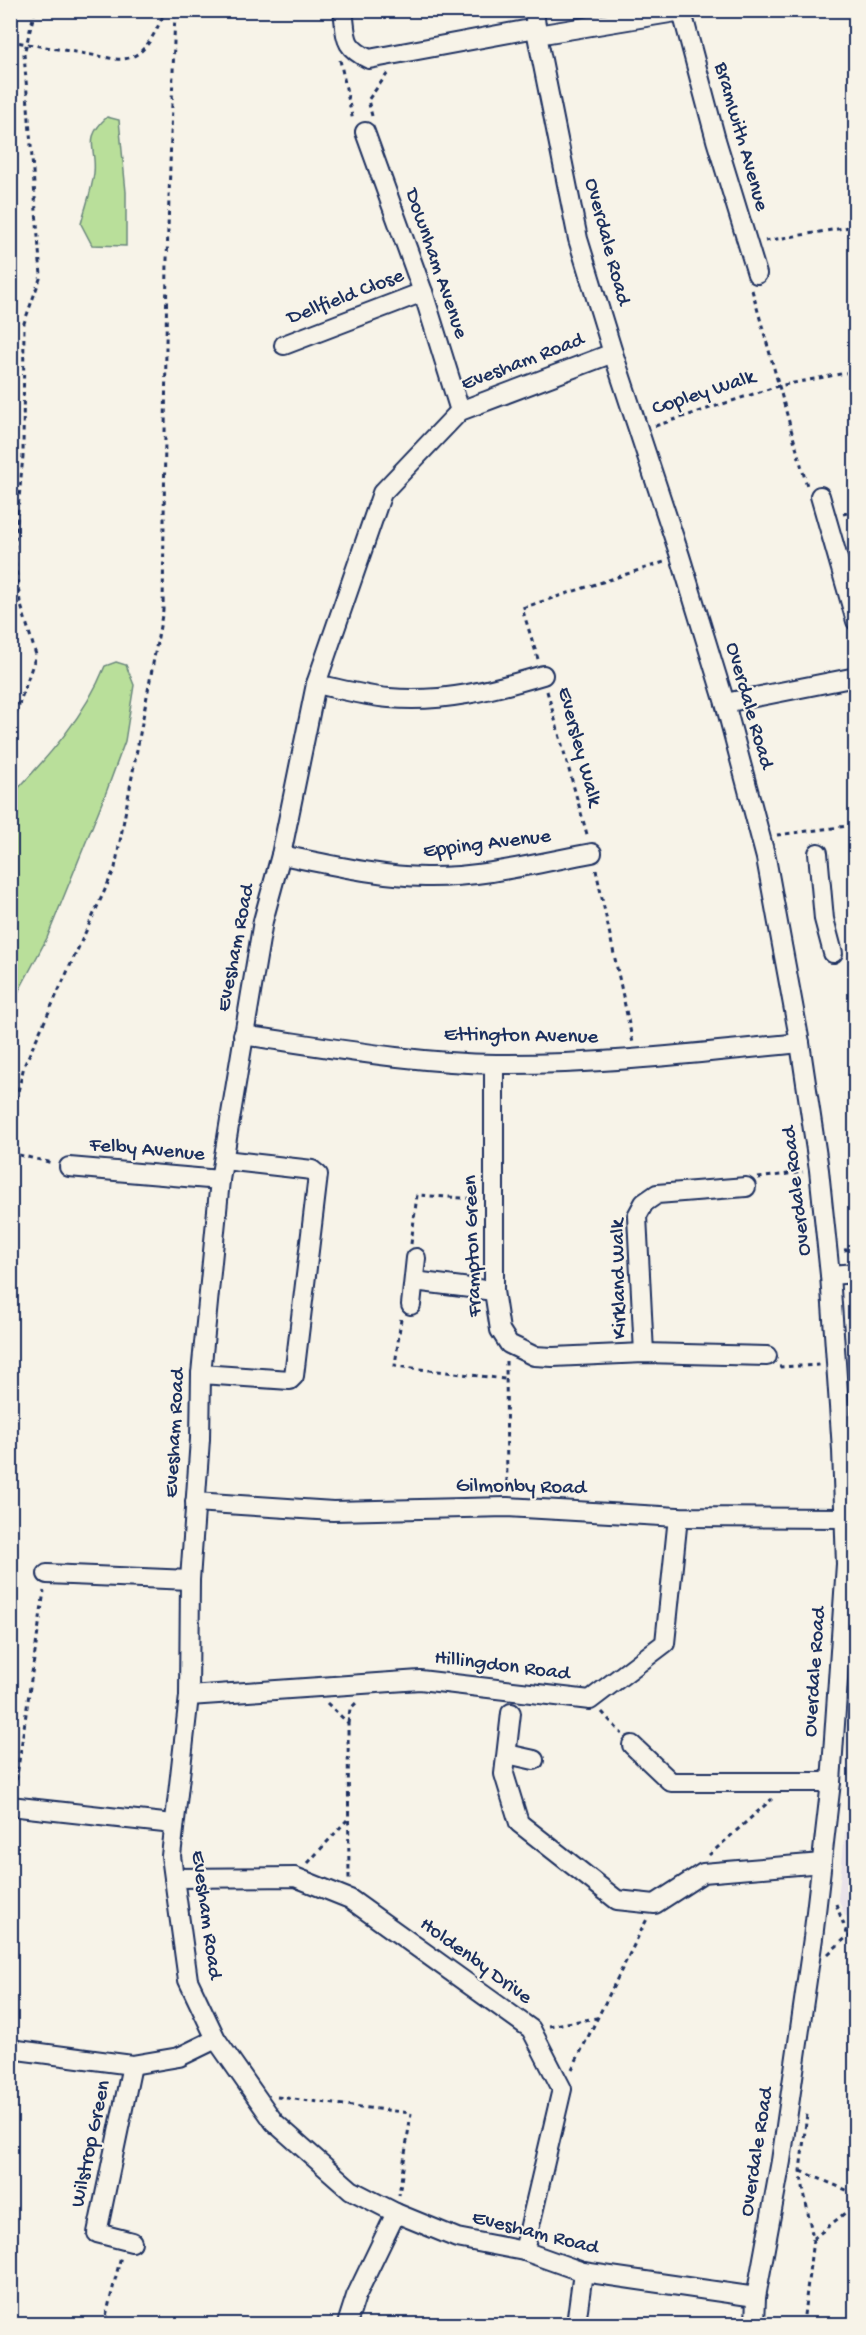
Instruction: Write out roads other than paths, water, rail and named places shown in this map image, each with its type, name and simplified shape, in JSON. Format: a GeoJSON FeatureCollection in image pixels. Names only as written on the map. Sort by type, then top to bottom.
{"type":"FeatureCollection","features":[{"type":"Feature","properties":{"kind":"street"},"geometry":{"type":"LineString","coordinates":[[343,10],[348,44],[356,52],[369,59],[536,25],[685,11]]}},
{"type":"Feature","properties":{"kind":"street","name":"Bramwith Avenue"},"geometry":{"type":"LineString","coordinates":[[685,11],[716,140],[757,274]]}},
{"type":"Feature","properties":{"kind":"street","name":"Overdale Road"},"geometry":{"type":"LineString","coordinates":[[536,25],[578,239],[725,703],[761,837],[800,1043],[819,1170],[837,1365],[848,1450],[845,1518],[846,1564],[831,1782],[813,1938],[781,2161],[756,2297],[755,2325]]}},
{"type":"Feature","properties":{"kind":"street","name":"Downham Avenue"},"geometry":{"type":"LineString","coordinates":[[365,132],[423,292],[460,411]]}},
{"type":"Feature","properties":{"kind":"street","name":"Dellfield Close"},"geometry":{"type":"LineString","coordinates":[[284,345],[423,292]]}},
{"type":"Feature","properties":{"kind":"street","name":"Evesham Road"},"geometry":{"type":"LineString","coordinates":[[613,353],[460,411],[382,493],[316,684],[281,855],[263,921],[220,1180],[201,1374],[190,1580],[189,1696],[171,1856],[188,1980],[216,2039],[274,2122],[351,2190],[396,2213],[457,2238],[524,2251],[583,2272],[756,2297]]}},
{"type":"Feature","properties":{"kind":"street"},"geometry":{"type":"LineString","coordinates":[[820,496],[855,621]]}},
{"type":"Feature","properties":{"kind":"street"},"geometry":{"type":"LineString","coordinates":[[316,684],[389,698],[440,698],[487,692],[543,675]]}},
{"type":"Feature","properties":{"kind":"street"},"geometry":{"type":"LineString","coordinates":[[725,703],[855,677]]}},
{"type":"Feature","properties":{"kind":"street","name":"Epping Avenue"},"geometry":{"type":"LineString","coordinates":[[281,855],[361,871],[426,877],[491,872],[592,853]]}},
{"type":"Feature","properties":{"kind":"street"},"geometry":{"type":"LineString","coordinates":[[818,853],[824,919],[833,953]]}},
{"type":"Feature","properties":{"kind":"street","name":"Ettington Avenue"},"geometry":{"type":"LineString","coordinates":[[243,1035],[391,1056],[494,1064],[636,1059],[800,1043]]}},
{"type":"Feature","properties":{"kind":"street","name":"Frampton Green"},"geometry":{"type":"LineString","coordinates":[[494,1064],[494,1292],[500,1329],[509,1344],[534,1356],[553,1357],[644,1353],[767,1356]]}},
{"type":"Feature","properties":{"kind":"street"},"geometry":{"type":"LineString","coordinates":[[201,1374],[290,1380],[294,1376],[318,1175],[312,1170],[224,1160]]}},
{"type":"Feature","properties":{"kind":"street","name":"Felby Avenue"},"geometry":{"type":"LineString","coordinates":[[69,1167],[220,1180]]}},
{"type":"Feature","properties":{"kind":"street","name":"Kirkland Walk"},"geometry":{"type":"LineString","coordinates":[[644,1353],[637,1216],[644,1203],[657,1194],[746,1187]]}},
{"type":"Feature","properties":{"kind":"street"},"geometry":{"type":"LineString","coordinates":[[411,1305],[416,1258]]}},
{"type":"Feature","properties":{"kind":"street"},"geometry":{"type":"LineString","coordinates":[[830,1275],[855,1273]]}},
{"type":"Feature","properties":{"kind":"street"},"geometry":{"type":"LineString","coordinates":[[414,1281],[494,1292]]}},
{"type":"Feature","properties":{"kind":"street","name":"Gilmonby Road"},"geometry":{"type":"LineString","coordinates":[[195,1502],[333,1511],[507,1507],[678,1517],[845,1518]]}},
{"type":"Feature","properties":{"kind":"street","name":"Hillingdon Road"},"geometry":{"type":"LineString","coordinates":[[189,1696],[420,1680],[590,1700],[666,1643],[678,1517]]}},
{"type":"Feature","properties":{"kind":"street"},"geometry":{"type":"LineString","coordinates":[[46,1574],[190,1580]]}},
{"type":"Feature","properties":{"kind":"street"},"geometry":{"type":"LineString","coordinates":[[511,1713],[504,1773],[519,1822],[618,1900],[655,1904],[703,1873],[822,1863]]}},
{"type":"Feature","properties":{"kind":"street"},"geometry":{"type":"LineString","coordinates":[[632,1745],[671,1782],[831,1782]]}},
{"type":"Feature","properties":{"kind":"street"},"geometry":{"type":"LineString","coordinates":[[507,1754],[534,1760]]}},
{"type":"Feature","properties":{"kind":"street"},"geometry":{"type":"LineString","coordinates":[[12,1806],[173,1824]]}},
{"type":"Feature","properties":{"kind":"street","name":"Holdenby Drive"},"geometry":{"type":"LineString","coordinates":[[174,1878],[295,1877],[350,1899],[531,2029],[562,2089],[524,2251]]}},
{"type":"Feature","properties":{"kind":"street"},"geometry":{"type":"LineString","coordinates":[[10,2049],[132,2065],[179,2057],[216,2039]]}},
{"type":"Feature","properties":{"kind":"street","name":"Wilstrop Green"},"geometry":{"type":"LineString","coordinates":[[128,2241],[97,2233],[132,2065]]}},
{"type":"Feature","properties":{"kind":"street"},"geometry":{"type":"LineString","coordinates":[[347,2325],[356,2296],[396,2213]]}},
{"type":"Feature","properties":{"kind":"street"},"geometry":{"type":"LineString","coordinates":[[576,2325],[583,2272]]}},
{"type":"Feature","properties":{"kind":"waterway"},"geometry":{"type":"LineString","coordinates":[[10,70],[15,10]]}}]}
